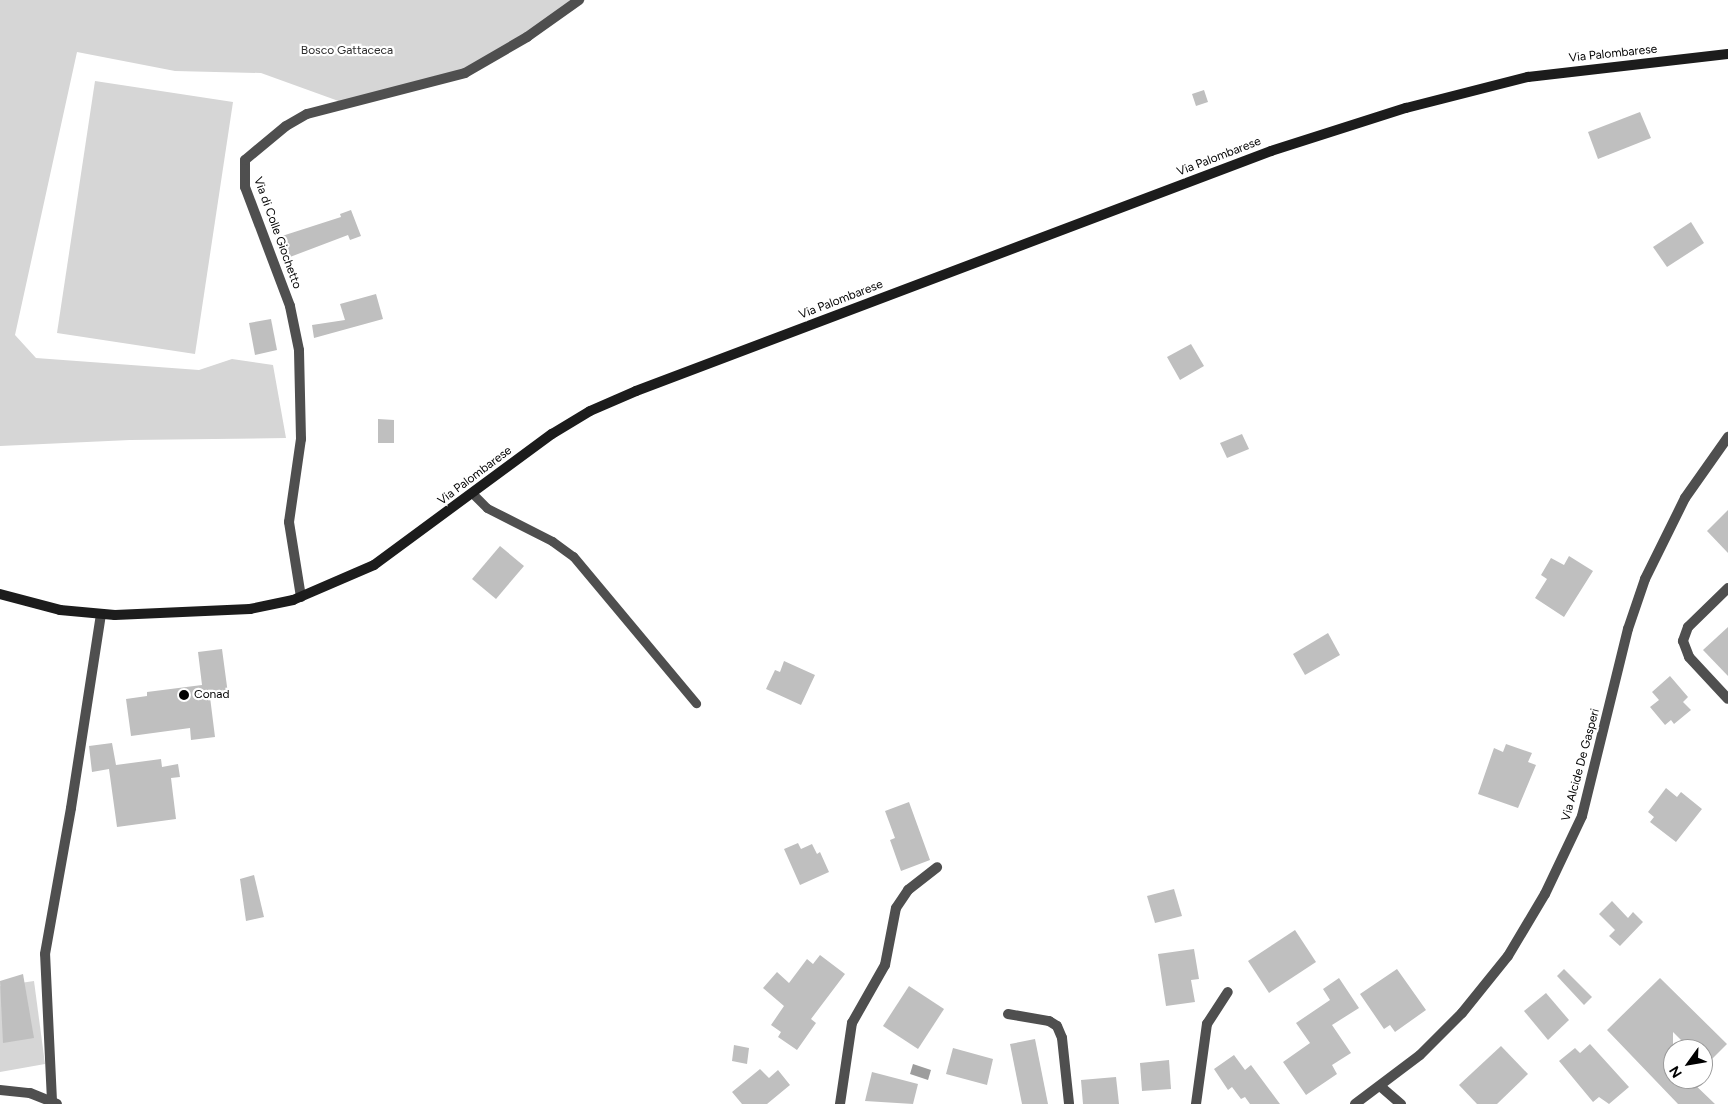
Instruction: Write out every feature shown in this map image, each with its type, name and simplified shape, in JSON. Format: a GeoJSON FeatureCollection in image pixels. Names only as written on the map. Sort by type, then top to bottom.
{"type":"FeatureCollection","features":[{"type":"Feature","properties":{"kind":"main road","name":"Via Palombarese"},"geometry":{"type":"LineString","coordinates":[[0,594],[43,606],[101,614],[244,609],[301,598],[374,565],[413,540],[472,493],[552,434],[604,404],[1271,151],[1496,83],[1594,68],[1728,54]]}},
{"type":"Feature","properties":{"kind":"street","name":"Via di Colle Giochetto"},"geometry":{"type":"LineString","coordinates":[[301,598],[289,522],[301,439],[298,344],[290,306],[244,184],[245,160],[286,126],[307,114],[465,73],[539,29],[579,0]]}},
{"type":"Feature","properties":{"kind":"street","name":"Via Alcide De Gasperi"},"geometry":{"type":"LineString","coordinates":[[1356,1104],[1427,1049],[1471,1003],[1508,956],[1545,894],[1582,816],[1628,629],[1645,579],[1685,498],[1728,437]]}},
{"type":"Feature","properties":{"kind":"street"},"geometry":{"type":"LineString","coordinates":[[1728,588],[1691,624],[1683,641],[1688,657],[1728,699]]}},
{"type":"Feature","properties":{"kind":"street"},"geometry":{"type":"LineString","coordinates":[[0,1090],[30,1093],[55,1102],[45,954],[71,808],[101,614]]}},
{"type":"Feature","properties":{"kind":"street"},"geometry":{"type":"LineString","coordinates":[[840,1104],[852,1023],[885,966],[896,908],[908,890],[937,867]]}},
{"type":"Feature","properties":{"kind":"street"},"geometry":{"type":"LineString","coordinates":[[1196,1104],[1206,1024],[1228,992]]}},
{"type":"Feature","properties":{"kind":"street"},"geometry":{"type":"LineString","coordinates":[[1008,1014],[1049,1021],[1057,1026],[1062,1038],[1069,1104]]}},
{"type":"Feature","properties":{"kind":"street"},"geometry":{"type":"LineString","coordinates":[[1380,1086],[1389,1104]]}},
{"type":"Feature","properties":{"kind":"street"},"geometry":{"type":"LineString","coordinates":[[1380,1086],[1401,1104]]}},
{"type":"Feature","properties":{"kind":"lane"},"geometry":{"type":"LineString","coordinates":[[472,493],[487,508],[552,541],[574,556],[696,703]]}},
{"type":"Feature","properties":{"kind":"green space","name":"Bosco Gattaceca"},"geometry":{"type":"Polygon","coordinates":[[[0,0],[585,0],[464,78],[344,103],[261,73],[175,71],[77,52],[15,335],[36,358],[199,370],[232,359],[273,365],[286,438],[130,440],[0,446],[0,0]]]}},
{"type":"Feature","properties":{"kind":"green space"},"geometry":{"type":"Polygon","coordinates":[[[95,81],[233,102],[195,354],[57,333],[95,81]]]}},
{"type":"Feature","properties":{"kind":"green space"},"geometry":{"type":"Polygon","coordinates":[[[34,981],[45,1064],[0,1072],[0,986],[34,981]]]}},
{"type":"Feature","properties":{"kind":"shaded area"},"geometry":{"type":"Polygon","coordinates":[[[913,1064],[931,1070],[928,1080],[910,1074],[913,1064]]]}},
{"type":"Feature","properties":{"kind":"building"},"geometry":{"type":"Polygon","coordinates":[[[1204,90],[1208,102],[1196,106],[1192,94],[1204,90]]]}},
{"type":"Feature","properties":{"kind":"building"},"geometry":{"type":"Polygon","coordinates":[[[1640,112],[1651,138],[1598,159],[1588,132],[1640,112]]]}},
{"type":"Feature","properties":{"kind":"building"},"geometry":{"type":"Polygon","coordinates":[[[351,210],[361,236],[350,240],[348,235],[290,257],[282,236],[341,217],[340,214],[351,210]]]}},
{"type":"Feature","properties":{"kind":"building"},"geometry":{"type":"Polygon","coordinates":[[[1691,222],[1704,243],[1667,267],[1653,247],[1691,222]]]}},
{"type":"Feature","properties":{"kind":"building"},"geometry":{"type":"Polygon","coordinates":[[[376,294],[383,319],[314,338],[312,325],[345,320],[340,304],[376,294]]]}},
{"type":"Feature","properties":{"kind":"building"},"geometry":{"type":"Polygon","coordinates":[[[271,319],[277,350],[255,355],[249,323],[271,319]]]}},
{"type":"Feature","properties":{"kind":"building"},"geometry":{"type":"Polygon","coordinates":[[[1191,344],[1204,366],[1180,380],[1167,357],[1191,344]]]}},
{"type":"Feature","properties":{"kind":"building"},"geometry":{"type":"Polygon","coordinates":[[[378,419],[394,420],[394,443],[378,443],[378,419]]]}},
{"type":"Feature","properties":{"kind":"building"},"geometry":{"type":"Polygon","coordinates":[[[1242,434],[1249,449],[1227,458],[1220,443],[1242,434]]]}},
{"type":"Feature","properties":{"kind":"building"},"geometry":{"type":"Polygon","coordinates":[[[1728,510],[1728,553],[1707,531],[1728,510]]]}},
{"type":"Feature","properties":{"kind":"building"},"geometry":{"type":"Polygon","coordinates":[[[500,546],[524,566],[496,599],[472,579],[500,546]]]}},
{"type":"Feature","properties":{"kind":"building"},"geometry":{"type":"Polygon","coordinates":[[[1569,556],[1593,571],[1564,617],[1535,598],[1547,579],[1541,575],[1551,558],[1564,565],[1569,556]]]}},
{"type":"Feature","properties":{"kind":"building"},"geometry":{"type":"Polygon","coordinates":[[[1728,627],[1728,676],[1703,650],[1728,627]]]}},
{"type":"Feature","properties":{"kind":"building"},"geometry":{"type":"Polygon","coordinates":[[[1328,633],[1340,655],[1305,675],[1293,654],[1328,633]]]}},
{"type":"Feature","properties":{"kind":"building","name":"Conad"},"geometry":{"type":"Polygon","coordinates":[[[222,649],[228,694],[210,697],[215,737],[191,740],[190,728],[131,736],[126,699],[147,696],[147,692],[202,685],[198,652],[222,649]]]}},
{"type":"Feature","properties":{"kind":"building"},"geometry":{"type":"Polygon","coordinates":[[[784,661],[815,675],[801,705],[766,689],[775,670],[780,672],[784,661]]]}},
{"type":"Feature","properties":{"kind":"building"},"geometry":{"type":"Polygon","coordinates":[[[1670,676],[1688,697],[1683,702],[1691,710],[1674,724],[1671,720],[1665,725],[1650,707],[1659,700],[1652,692],[1670,676]]]}},
{"type":"Feature","properties":{"kind":"building"},"geometry":{"type":"Polygon","coordinates":[[[112,743],[116,765],[161,759],[162,767],[178,764],[180,777],[171,778],[176,819],[117,827],[109,769],[92,772],[89,746],[112,743]]]}},
{"type":"Feature","properties":{"kind":"building"},"geometry":{"type":"Polygon","coordinates":[[[1506,744],[1532,753],[1528,762],[1536,765],[1518,808],[1478,794],[1494,748],[1503,752],[1506,744]]]}},
{"type":"Feature","properties":{"kind":"building"},"geometry":{"type":"Polygon","coordinates":[[[1666,788],[1677,797],[1681,792],[1702,809],[1676,842],[1650,822],[1654,817],[1648,812],[1666,788]]]}},
{"type":"Feature","properties":{"kind":"building"},"geometry":{"type":"Polygon","coordinates":[[[909,802],[930,860],[901,871],[890,840],[895,838],[885,811],[909,802]]]}},
{"type":"Feature","properties":{"kind":"building"},"geometry":{"type":"Polygon","coordinates":[[[798,843],[801,849],[812,844],[817,854],[820,852],[829,872],[800,885],[784,849],[798,843]]]}},
{"type":"Feature","properties":{"kind":"building"},"geometry":{"type":"Polygon","coordinates":[[[254,875],[264,917],[246,921],[240,879],[254,875]]]}},
{"type":"Feature","properties":{"kind":"building"},"geometry":{"type":"Polygon","coordinates":[[[1174,889],[1182,916],[1155,923],[1147,896],[1174,889]]]}},
{"type":"Feature","properties":{"kind":"building"},"geometry":{"type":"Polygon","coordinates":[[[1612,901],[1628,918],[1633,912],[1643,922],[1620,946],[1609,936],[1615,930],[1599,914],[1612,901]]]}},
{"type":"Feature","properties":{"kind":"building"},"geometry":{"type":"Polygon","coordinates":[[[1295,930],[1316,962],[1269,993],[1248,961],[1295,930]]]}},
{"type":"Feature","properties":{"kind":"building"},"geometry":{"type":"Polygon","coordinates":[[[1194,949],[1199,979],[1191,980],[1195,1002],[1166,1006],[1158,954],[1194,949]]]}},
{"type":"Feature","properties":{"kind":"building"},"geometry":{"type":"Polygon","coordinates":[[[820,955],[845,974],[811,1019],[816,1023],[797,1050],[778,1037],[781,1032],[771,1025],[784,1006],[763,988],[777,972],[789,983],[807,959],[813,964],[820,955]]]}},
{"type":"Feature","properties":{"kind":"building"},"geometry":{"type":"Polygon","coordinates":[[[1397,969],[1426,1010],[1395,1032],[1390,1025],[1384,1029],[1360,994],[1397,969]]]}},
{"type":"Feature","properties":{"kind":"building"},"geometry":{"type":"Polygon","coordinates":[[[1564,969],[1592,997],[1584,1005],[1557,976],[1564,969]]]}},
{"type":"Feature","properties":{"kind":"building"},"geometry":{"type":"Polygon","coordinates":[[[23,974],[34,1038],[3,1043],[0,981],[23,974]]]}},
{"type":"Feature","properties":{"kind":"building"},"geometry":{"type":"Polygon","coordinates":[[[1339,978],[1359,1008],[1332,1025],[1351,1053],[1332,1065],[1337,1074],[1306,1095],[1283,1062],[1310,1043],[1296,1023],[1330,1000],[1323,989],[1339,978]]]}},
{"type":"Feature","properties":{"kind":"building"},"geometry":{"type":"Polygon","coordinates":[[[1660,978],[1727,1044],[1713,1058],[1713,1039],[1680,1039],[1673,1032],[1673,1039],[1663,1039],[1663,1088],[1607,1030],[1660,978]]]}},
{"type":"Feature","properties":{"kind":"building"},"geometry":{"type":"Polygon","coordinates":[[[909,986],[944,1009],[918,1049],[883,1026],[909,986]]]}},
{"type":"Feature","properties":{"kind":"building"},"geometry":{"type":"Polygon","coordinates":[[[1546,993],[1569,1020],[1548,1040],[1524,1011],[1546,993]]]}},
{"type":"Feature","properties":{"kind":"building"},"geometry":{"type":"Polygon","coordinates":[[[1035,1039],[1048,1104],[1022,1104],[1010,1044],[1035,1039]]]}},
{"type":"Feature","properties":{"kind":"building"},"geometry":{"type":"Polygon","coordinates":[[[1590,1044],[1629,1087],[1609,1104],[1599,1097],[1593,1102],[1559,1061],[1575,1048],[1580,1053],[1590,1044]]]}},
{"type":"Feature","properties":{"kind":"building"},"geometry":{"type":"Polygon","coordinates":[[[734,1045],[749,1048],[747,1064],[732,1061],[734,1045]]]}},
{"type":"Feature","properties":{"kind":"building"},"geometry":{"type":"Polygon","coordinates":[[[1501,1046],[1528,1074],[1497,1104],[1477,1104],[1459,1085],[1501,1046]]]}},
{"type":"Feature","properties":{"kind":"building"},"geometry":{"type":"Polygon","coordinates":[[[953,1048],[993,1059],[987,1085],[946,1074],[953,1048]]]}},
{"type":"Feature","properties":{"kind":"building"},"geometry":{"type":"Polygon","coordinates":[[[1234,1055],[1245,1070],[1251,1065],[1280,1104],[1250,1104],[1245,1097],[1241,1099],[1232,1087],[1228,1090],[1214,1069],[1234,1055]]]}},
{"type":"Feature","properties":{"kind":"building"},"geometry":{"type":"Polygon","coordinates":[[[1169,1060],[1171,1089],[1142,1091],[1140,1063],[1169,1060]]]}},
{"type":"Feature","properties":{"kind":"building"},"geometry":{"type":"Polygon","coordinates":[[[760,1069],[769,1078],[778,1070],[790,1085],[767,1104],[742,1104],[732,1092],[760,1069]]]}},
{"type":"Feature","properties":{"kind":"building"},"geometry":{"type":"Polygon","coordinates":[[[872,1072],[918,1084],[913,1104],[865,1101],[872,1072]]]}},
{"type":"Feature","properties":{"kind":"building"},"geometry":{"type":"Polygon","coordinates":[[[1116,1077],[1119,1104],[1083,1104],[1081,1080],[1116,1077]]]}},
{"type":"Feature","properties":{"kind":"building"},"geometry":{"type":"Polygon","coordinates":[[[1664,1089],[1699,1089],[1715,1104],[1678,1104],[1664,1089]]]}},
{"type":"Feature","properties":{"kind":"place","name":"Conad"},"geometry":{"type":"Point","coordinates":[184,695]}}]}
